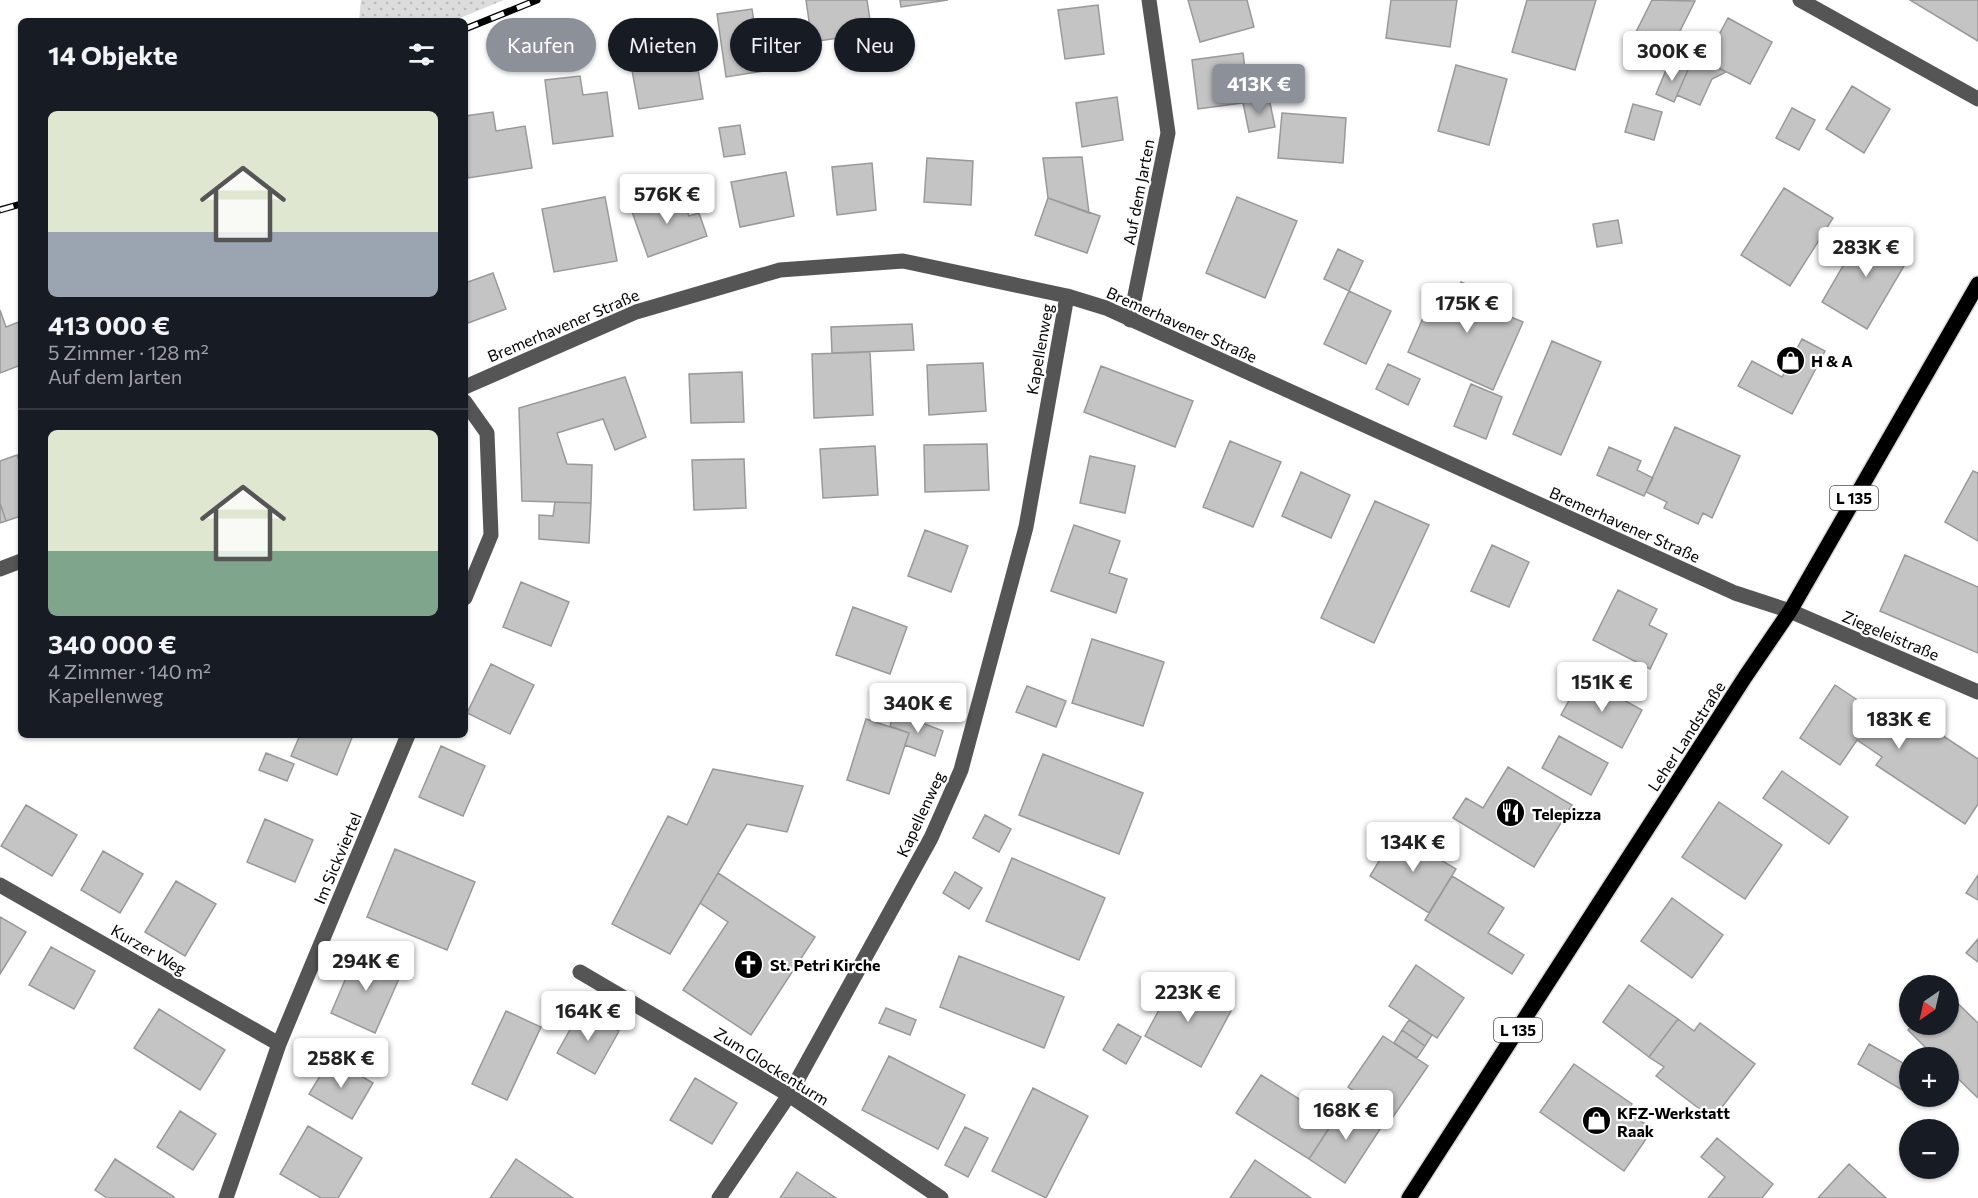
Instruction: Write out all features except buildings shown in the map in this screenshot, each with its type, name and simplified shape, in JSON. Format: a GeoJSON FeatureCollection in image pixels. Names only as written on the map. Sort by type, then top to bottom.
{"type":"FeatureCollection","features":[{"type":"Feature","properties":{"kind":"main road","name":"Leher Landstraße"},"geometry":{"type":"LineString","coordinates":[[1409,1198],[1745,677],[1790,611],[1978,284]]}},
{"type":"Feature","properties":{"kind":"street","name":"Auf dem Jarten"},"geometry":{"type":"LineString","coordinates":[[1130,320],[1168,133],[1149,0]]}},
{"type":"Feature","properties":{"kind":"street"},"geometry":{"type":"LineString","coordinates":[[1800,0],[1978,99]]}},
{"type":"Feature","properties":{"kind":"street","name":"Bremerhavener Straße"},"geometry":{"type":"LineString","coordinates":[[468,386],[636,312],[780,270],[903,261],[1067,296],[1106,308],[1735,593],[1790,611]]}},
{"type":"Feature","properties":{"kind":"street","name":"Kapellenweg"},"geometry":{"type":"LineString","coordinates":[[718,1198],[789,1095],[931,838],[961,770],[1026,527],[1067,296]]}},
{"type":"Feature","properties":{"kind":"street"},"geometry":{"type":"LineString","coordinates":[[468,406],[486,433],[491,536],[468,591]]}},
{"type":"Feature","properties":{"kind":"street"},"geometry":{"type":"LineString","coordinates":[[0,569],[18,562]]}},
{"type":"Feature","properties":{"kind":"street","name":"Ziegeleistraße"},"geometry":{"type":"LineString","coordinates":[[1790,611],[1978,692]]}},
{"type":"Feature","properties":{"kind":"street","name":"Im Sickviertel"},"geometry":{"type":"LineString","coordinates":[[225,1198],[279,1044],[407,738]]}},
{"type":"Feature","properties":{"kind":"street","name":"Kurzer Weg"},"geometry":{"type":"LineString","coordinates":[[0,885],[279,1044]]}},
{"type":"Feature","properties":{"kind":"street","name":"Zum Glockenturm"},"geometry":{"type":"LineString","coordinates":[[580,972],[789,1095],[941,1198]]}},
{"type":"Feature","properties":{"kind":"shaded area"},"geometry":{"type":"Polygon","coordinates":[[[361,0],[504,0],[460,18],[359,18],[361,0]]]}},
{"type":"Feature","properties":{"kind":"railway"},"geometry":{"type":"LineString","coordinates":[[468,28],[537,0]]}},
{"type":"Feature","properties":{"kind":"railway"},"geometry":{"type":"LineString","coordinates":[[0,210],[18,205]]}},
{"type":"Feature","properties":{"kind":"place","name":"H & A"},"geometry":{"type":"Point","coordinates":[1790,360]}},
{"type":"Feature","properties":{"kind":"place","name":"Telepizza"},"geometry":{"type":"Point","coordinates":[1511,813]}},
{"type":"Feature","properties":{"kind":"place","name":"St. Petri Kirche"},"geometry":{"type":"Point","coordinates":[749,964]}},
{"type":"Feature","properties":{"kind":"place","name":"KFZ-Werkstatt Raak"},"geometry":{"type":"Point","coordinates":[1596,1121]}}]}
